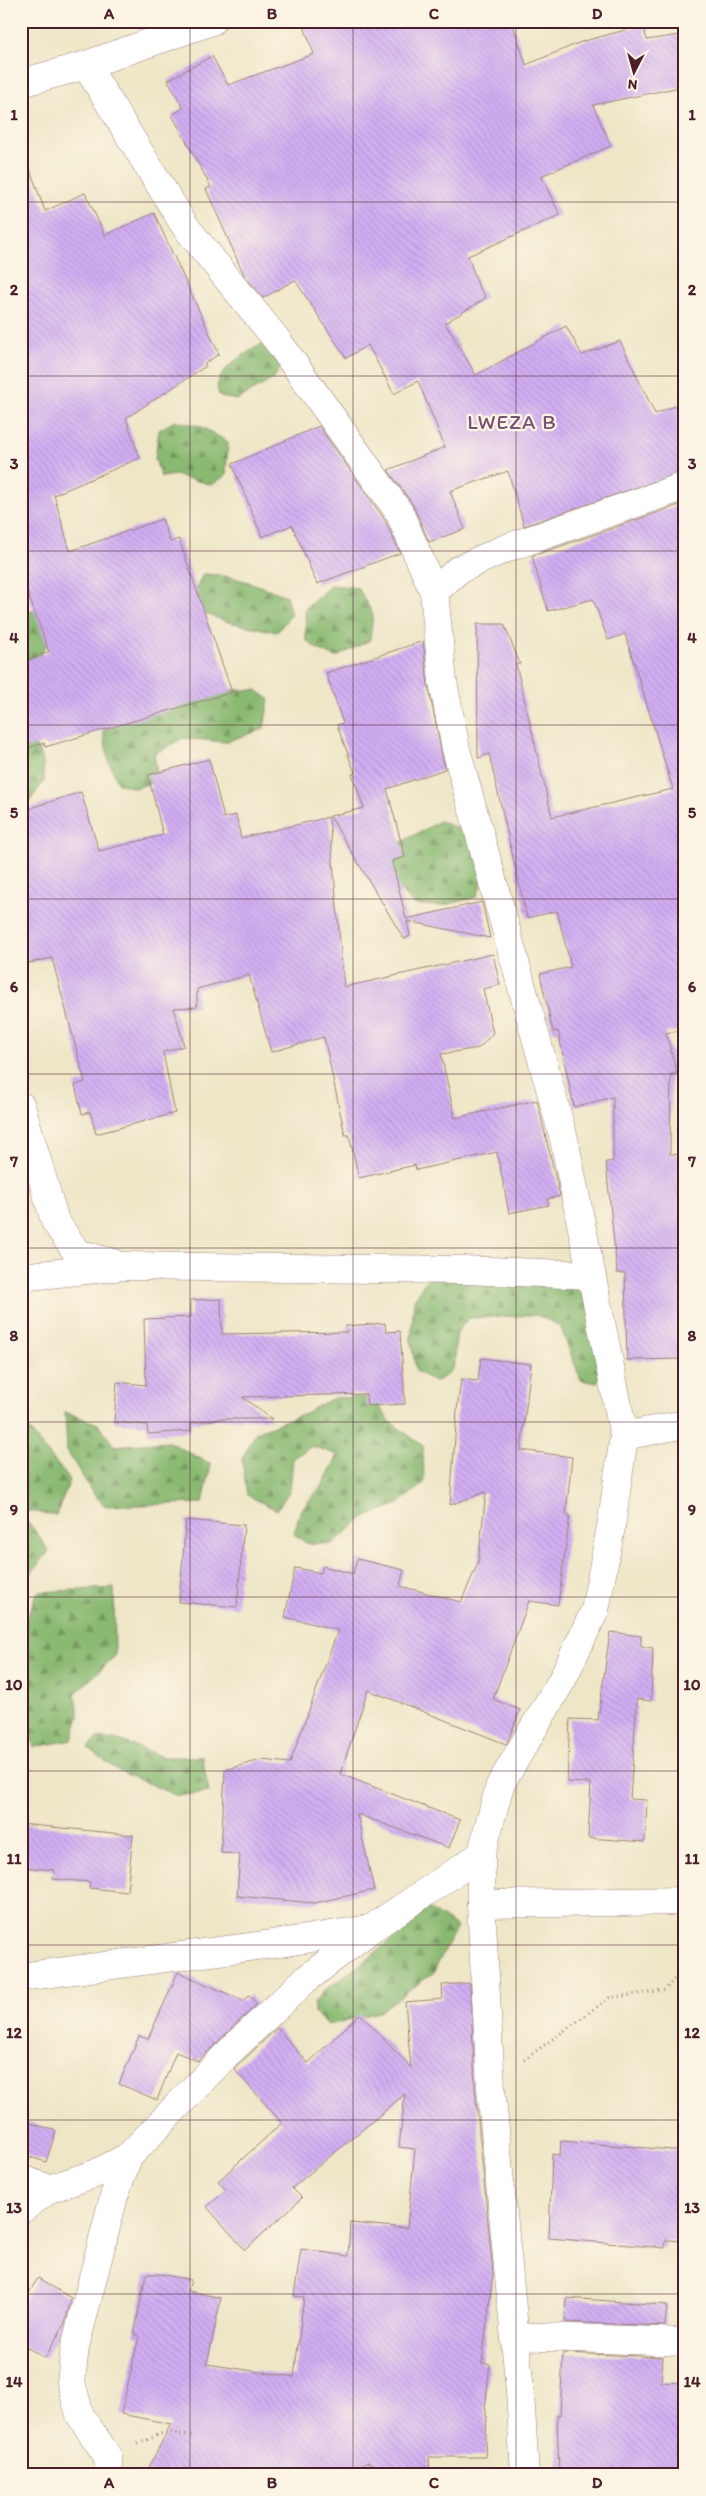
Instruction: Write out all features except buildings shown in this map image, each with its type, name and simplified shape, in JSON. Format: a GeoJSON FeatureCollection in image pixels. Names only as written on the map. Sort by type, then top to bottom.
{"type":"FeatureCollection","features":[{"type":"Feature","properties":{"kind":"street"},"geometry":{"type":"LineString","coordinates":[[21,83],[86,65],[212,21]]}},
{"type":"Feature","properties":{"kind":"street"},"geometry":{"type":"LineString","coordinates":[[86,65],[185,226],[277,340],[400,512],[434,592],[443,682],[456,749],[564,1139],[624,1436],[611,1527],[595,1610],[562,1680],[500,1785],[482,1855],[481,1904],[491,2088],[515,2336],[525,2475]]}},
{"type":"Feature","properties":{"kind":"street"},"geometry":{"type":"LineString","coordinates":[[434,592],[458,570],[504,549],[685,486]]}},
{"type":"Feature","properties":{"kind":"street"},"geometry":{"type":"LineString","coordinates":[[21,1106],[55,1221],[77,1253],[123,1266]]}},
{"type":"Feature","properties":{"kind":"street"},"geometry":{"type":"LineString","coordinates":[[21,1277],[123,1266],[443,1270],[592,1275]]}},
{"type":"Feature","properties":{"kind":"street"},"geometry":{"type":"LineString","coordinates":[[624,1436],[685,1424]]}},
{"type":"Feature","properties":{"kind":"street"},"geometry":{"type":"LineString","coordinates":[[21,2210],[49,2189],[97,2173],[128,2157],[232,2049],[305,1980],[372,1928],[482,1855]]}},
{"type":"Feature","properties":{"kind":"street"},"geometry":{"type":"LineString","coordinates":[[481,1904],[685,1901]]}},
{"type":"Feature","properties":{"kind":"street"},"geometry":{"type":"LineString","coordinates":[[21,1977],[280,1943],[372,1928]]}},
{"type":"Feature","properties":{"kind":"street"},"geometry":{"type":"LineString","coordinates":[[108,2466],[80,2415],[71,2382],[78,2338],[114,2196],[128,2157]]}},
{"type":"Feature","properties":{"kind":"street"},"geometry":{"type":"LineString","coordinates":[[21,2179],[49,2189]]}},
{"type":"Feature","properties":{"kind":"street"},"geometry":{"type":"LineString","coordinates":[[515,2336],[685,2342]]}},
{"type":"Feature","properties":{"kind":"path"},"geometry":{"type":"LineString","coordinates":[[491,2088],[523,2061],[609,1998],[665,1990],[685,1967]]}},
{"type":"Feature","properties":{"kind":"path"},"geometry":{"type":"LineString","coordinates":[[108,2466],[165,2432],[195,2436]]}},
{"type":"Feature","properties":{"kind":"green space"},"geometry":{"type":"Polygon","coordinates":[[[266,342],[285,361],[273,379],[237,400],[220,397],[219,380],[224,371],[241,357],[266,342]]]}},
{"type":"Feature","properties":{"kind":"green space"},"geometry":{"type":"Polygon","coordinates":[[[175,421],[200,426],[228,442],[226,475],[212,485],[176,475],[161,477],[155,459],[159,430],[175,421]]]}},
{"type":"Feature","properties":{"kind":"green space"},"geometry":{"type":"Polygon","coordinates":[[[203,574],[235,578],[286,596],[291,615],[277,632],[228,622],[193,609],[193,596],[203,574]]]}},
{"type":"Feature","properties":{"kind":"green space"},"geometry":{"type":"Polygon","coordinates":[[[331,585],[358,588],[373,614],[370,640],[336,657],[316,648],[306,640],[305,609],[331,585]]]}},
{"type":"Feature","properties":{"kind":"green space"},"geometry":{"type":"Polygon","coordinates":[[[44,609],[49,625],[46,644],[34,665],[21,665],[21,613],[44,609]]]}},
{"type":"Feature","properties":{"kind":"green space"},"geometry":{"type":"Polygon","coordinates":[[[202,690],[256,690],[269,699],[264,729],[225,742],[183,738],[154,754],[158,781],[135,788],[118,783],[109,762],[103,731],[147,709],[202,690]]]}},
{"type":"Feature","properties":{"kind":"green space"},"geometry":{"type":"Polygon","coordinates":[[[31,735],[43,762],[44,781],[29,802],[21,802],[21,739],[31,735]]]}},
{"type":"Feature","properties":{"kind":"green space"},"geometry":{"type":"Polygon","coordinates":[[[440,821],[468,833],[483,880],[476,897],[441,906],[415,905],[387,879],[396,845],[440,821]]]}},
{"type":"Feature","properties":{"kind":"green space"},"geometry":{"type":"Polygon","coordinates":[[[437,1263],[574,1287],[608,1316],[612,1341],[597,1383],[581,1380],[560,1326],[537,1315],[470,1318],[457,1333],[455,1361],[450,1372],[435,1382],[416,1371],[411,1340],[414,1300],[437,1263]]]}},
{"type":"Feature","properties":{"kind":"green space"},"geometry":{"type":"Polygon","coordinates":[[[21,1345],[25,1425],[70,1480],[56,1515],[21,1510],[21,1345]]]}},
{"type":"Feature","properties":{"kind":"green space"},"geometry":{"type":"Polygon","coordinates":[[[373,1397],[389,1421],[423,1446],[424,1483],[398,1504],[363,1518],[332,1544],[306,1543],[294,1534],[300,1511],[323,1484],[338,1455],[312,1446],[293,1458],[290,1490],[277,1510],[247,1495],[242,1459],[256,1432],[305,1413],[334,1398],[373,1397]]]}},
{"type":"Feature","properties":{"kind":"green space"},"geometry":{"type":"Polygon","coordinates":[[[65,1412],[98,1424],[114,1446],[169,1442],[211,1464],[203,1503],[105,1506],[92,1492],[67,1451],[65,1412]]]}},
{"type":"Feature","properties":{"kind":"green space"},"geometry":{"type":"Polygon","coordinates":[[[21,1522],[30,1524],[49,1551],[21,1586],[21,1522]]]}},
{"type":"Feature","properties":{"kind":"green space"},"geometry":{"type":"Polygon","coordinates":[[[114,1588],[115,1656],[75,1694],[79,1716],[72,1740],[34,1747],[23,1702],[21,1631],[38,1592],[114,1588]]]}},
{"type":"Feature","properties":{"kind":"green space"},"geometry":{"type":"Polygon","coordinates":[[[97,1738],[122,1741],[162,1757],[202,1757],[209,1792],[177,1796],[119,1771],[88,1748],[97,1738]]]}},
{"type":"Feature","properties":{"kind":"green space"},"geometry":{"type":"Polygon","coordinates":[[[428,1908],[457,1927],[433,1973],[379,2012],[328,2025],[314,2013],[314,2003],[326,1989],[367,1960],[428,1908]]]}},
{"type":"Feature","properties":{"kind":"district","name":"LWEZA B"},"geometry":{"type":"Point","coordinates":[512,422]}}]}
